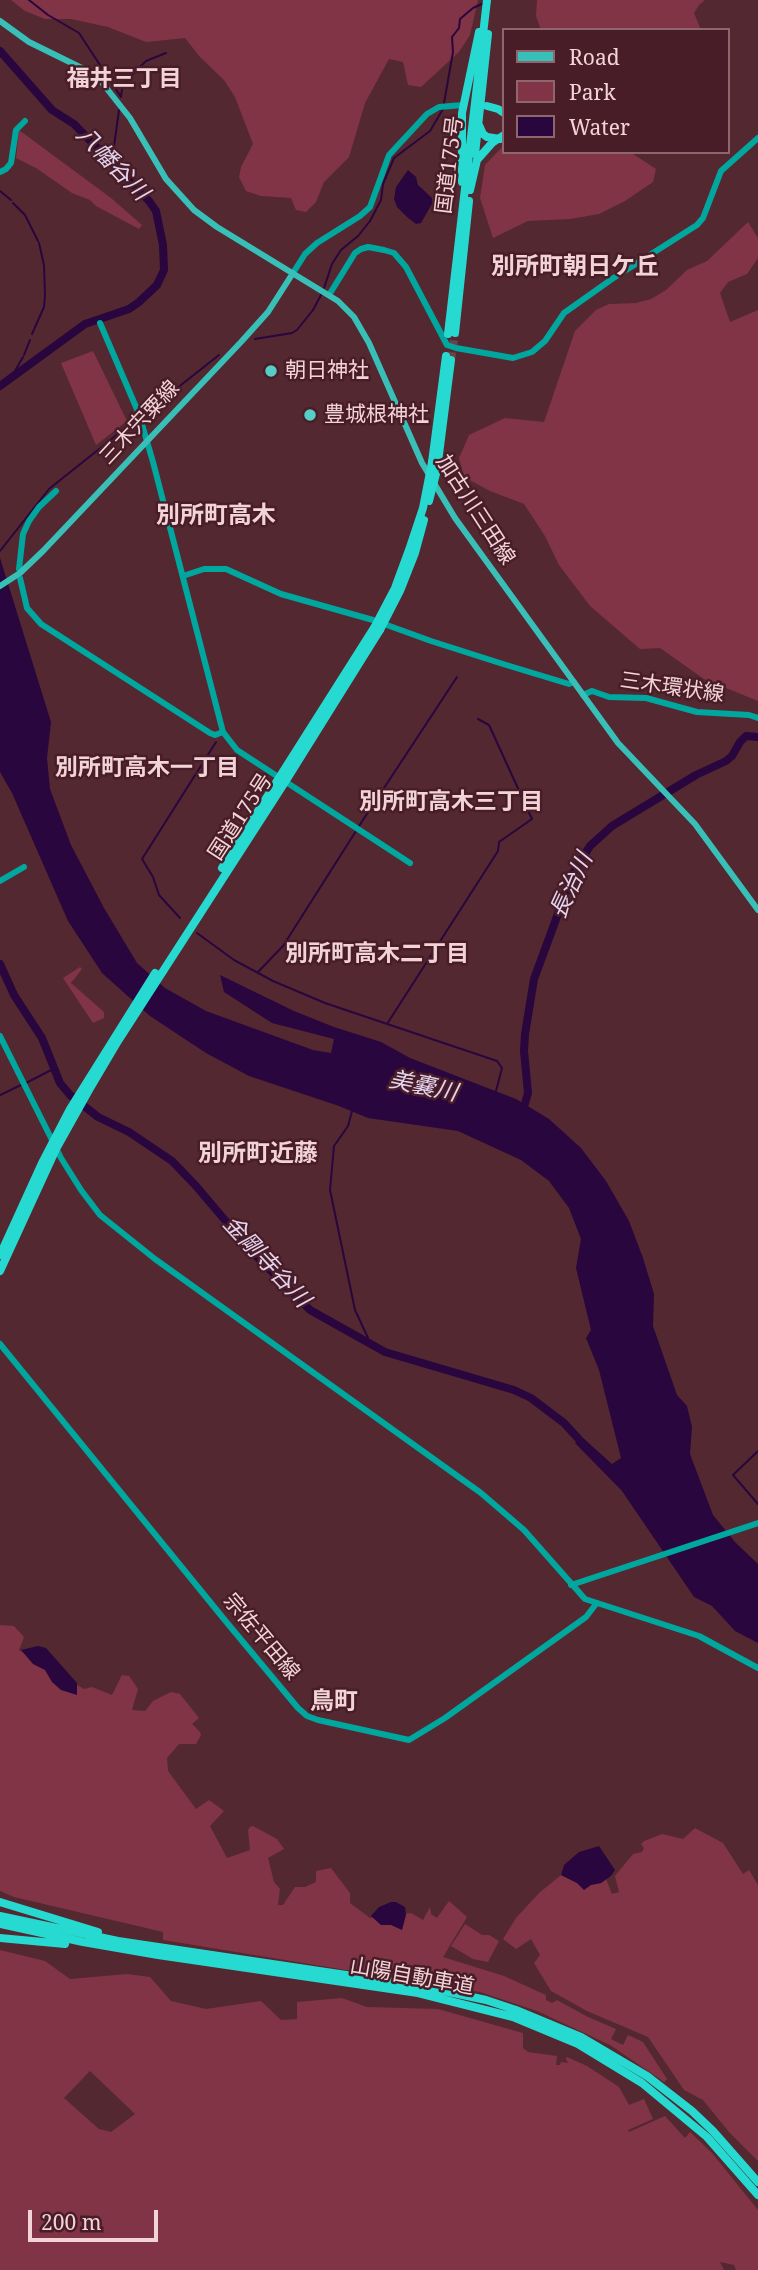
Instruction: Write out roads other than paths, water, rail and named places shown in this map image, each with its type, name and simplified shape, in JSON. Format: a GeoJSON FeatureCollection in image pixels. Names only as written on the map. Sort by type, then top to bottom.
{"type":"FeatureCollection","features":[{"type":"Feature","properties":{"kind":"highway"},"geometry":{"type":"LineString","coordinates":[[463,212],[460,201],[467,105],[486,0]]}},
{"type":"Feature","properties":{"kind":"highway","name":"国道175号"},"geometry":{"type":"LineString","coordinates":[[486,0],[451,334],[479,125],[492,0]]}},
{"type":"Feature","properties":{"kind":"highway"},"geometry":{"type":"LineString","coordinates":[[486,106],[503,112]]}},
{"type":"Feature","properties":{"kind":"highway"},"geometry":{"type":"LineString","coordinates":[[479,125],[487,137],[502,137]]}},
{"type":"Feature","properties":{"kind":"highway"},"geometry":{"type":"LineString","coordinates":[[470,190],[477,160],[502,137]]}},
{"type":"Feature","properties":{"kind":"highway","name":"国道175号"},"geometry":{"type":"LineString","coordinates":[[0,1255],[73,1111],[118,1035],[400,591],[415,553],[435,466],[449,358]]}},
{"type":"Feature","properties":{"kind":"highway","name":"国道175号"},"geometry":{"type":"LineString","coordinates":[[0,1271],[55,1145]]}},
{"type":"Feature","properties":{"kind":"highway"},"geometry":{"type":"LineString","coordinates":[[0,1902],[103,1933],[118,1941]]}},
{"type":"Feature","properties":{"kind":"highway","name":"山陽自動車道"},"geometry":{"type":"LineString","coordinates":[[0,1916],[118,1941],[387,1980],[454,1993],[516,2010],[581,2037],[647,2076],[713,2131],[758,2182]]}},
{"type":"Feature","properties":{"kind":"highway","name":"山陽自動車道"},"geometry":{"type":"LineString","coordinates":[[0,1924],[158,1955],[418,1993],[483,2008],[543,2028],[614,2064],[659,2095],[707,2137],[758,2195]]}},
{"type":"Feature","properties":{"kind":"highway"},"geometry":{"type":"LineString","coordinates":[[0,1938],[33,1939],[158,1955]]}},
{"type":"Feature","properties":{"kind":"main road","name":"加古川三田線"},"geometry":{"type":"LineString","coordinates":[[0,21],[29,42],[93,72],[141,135],[160,172],[186,202],[217,227],[325,292],[345,307],[363,330],[422,463],[438,491],[618,743],[703,834],[758,910]]}},
{"type":"Feature","properties":{"kind":"main road","name":"三木宍粟線"},"geometry":{"type":"LineString","coordinates":[[0,586],[52,541],[268,312],[293,273]]}},
{"type":"Feature","properties":{"kind":"street"},"geometry":{"type":"LineString","coordinates":[[293,273],[305,254],[317,243],[370,207],[390,155],[427,114],[439,107],[467,105]]}},
{"type":"Feature","properties":{"kind":"street"},"geometry":{"type":"LineString","coordinates":[[2,172],[11,163],[16,130],[25,121]]}},
{"type":"Feature","properties":{"kind":"street"},"geometry":{"type":"LineString","coordinates":[[325,292],[361,248],[384,250],[394,253],[406,267],[447,345],[513,358],[532,352],[545,341],[564,313],[697,225],[703,218],[721,171],[758,138]]}},
{"type":"Feature","properties":{"kind":"street"},"geometry":{"type":"LineString","coordinates":[[100,323],[147,441],[223,732],[237,750],[410,863]]}},
{"type":"Feature","properties":{"kind":"street"},"geometry":{"type":"LineString","coordinates":[[19,569],[20,548],[29,521],[56,491]]}},
{"type":"Feature","properties":{"kind":"street"},"geometry":{"type":"LineString","coordinates":[[183,576],[204,569],[226,569],[281,594],[373,620],[569,684],[574,682]]}},
{"type":"Feature","properties":{"kind":"street"},"geometry":{"type":"LineString","coordinates":[[20,578],[27,608],[41,624],[210,733],[215,735],[223,732]]}},
{"type":"Feature","properties":{"kind":"street","name":"三木環状線"},"geometry":{"type":"LineString","coordinates":[[583,695],[592,691],[609,697],[646,698],[697,712],[749,715],[758,718]]}},
{"type":"Feature","properties":{"kind":"street"},"geometry":{"type":"LineString","coordinates":[[0,881],[24,867]]}},
{"type":"Feature","properties":{"kind":"street"},"geometry":{"type":"LineString","coordinates":[[0,1036],[55,1145],[81,1191],[100,1215],[158,1261],[481,1493],[524,1530],[579,1595],[596,1604],[699,1636],[758,1668]]}},
{"type":"Feature","properties":{"kind":"street","name":"宗佐平田線"},"geometry":{"type":"LineString","coordinates":[[0,1344],[219,1614],[307,1716],[410,1741],[586,1616],[596,1604]]}},
{"type":"Feature","properties":{"kind":"street"},"geometry":{"type":"LineString","coordinates":[[571,1586],[758,1523]]}},
{"type":"Feature","properties":{"kind":"water"},"geometry":{"type":"Polygon","coordinates":[[[408,170],[416,177],[418,185],[432,198],[432,204],[421,223],[416,224],[397,207],[394,199],[396,187],[408,170]]]}},
{"type":"Feature","properties":{"kind":"water","name":"美嚢川"},"geometry":{"type":"Polygon","coordinates":[[[0,558],[51,722],[47,758],[50,789],[71,845],[137,963],[165,988],[206,1011],[313,1050],[331,1053],[334,1039],[272,1023],[224,992],[220,975],[294,1011],[381,1042],[410,1058],[516,1099],[549,1119],[581,1148],[606,1181],[629,1221],[643,1258],[654,1294],[653,1326],[677,1395],[687,1406],[692,1427],[690,1454],[713,1515],[758,1564],[758,1643],[735,1631],[712,1606],[694,1597],[622,1491],[575,1443],[583,1438],[612,1464],[621,1458],[599,1370],[586,1338],[591,1330],[576,1268],[581,1239],[569,1208],[549,1181],[521,1160],[458,1131],[368,1118],[249,1076],[206,1053],[150,1016],[102,973],[68,921],[12,793],[0,772],[0,558]]]}},
{"type":"Feature","properties":{"kind":"water"},"geometry":{"type":"Polygon","coordinates":[[[38,1646],[46,1648],[77,1683],[77,1695],[61,1690],[45,1670],[33,1664],[21,1650],[38,1646]]]}},
{"type":"Feature","properties":{"kind":"water"},"geometry":{"type":"Polygon","coordinates":[[[599,1846],[615,1870],[611,1876],[584,1890],[561,1875],[564,1865],[579,1852],[599,1846]]]}},
{"type":"Feature","properties":{"kind":"water"},"geometry":{"type":"Polygon","coordinates":[[[391,1902],[405,1907],[402,1930],[391,1925],[381,1925],[371,1916],[379,1907],[391,1902]]]}},
{"type":"Feature","properties":{"kind":"waterway"},"geometry":{"type":"LineString","coordinates":[[29,0],[79,33],[121,97]]}},
{"type":"Feature","properties":{"kind":"waterway"},"geometry":{"type":"LineString","coordinates":[[444,103],[453,52],[452,37],[459,28],[460,19],[484,3]]}},
{"type":"Feature","properties":{"kind":"waterway","name":"八幡谷川"},"geometry":{"type":"LineString","coordinates":[[0,51],[52,110],[74,124],[149,201],[156,211],[163,245],[164,270],[157,285],[139,302],[129,309],[85,324],[0,386]]}},
{"type":"Feature","properties":{"kind":"waterway"},"geometry":{"type":"LineString","coordinates":[[121,96],[123,84],[146,61],[166,53]]}},
{"type":"Feature","properties":{"kind":"waterway"},"geometry":{"type":"LineString","coordinates":[[324,288],[332,264],[341,250],[358,236],[370,221],[381,200],[383,184],[394,158],[430,131],[443,109]]}},
{"type":"Feature","properties":{"kind":"waterway"},"geometry":{"type":"LineString","coordinates":[[112,161],[119,110]]}},
{"type":"Feature","properties":{"kind":"waterway"},"geometry":{"type":"LineString","coordinates":[[0,191],[11,200]]}},
{"type":"Feature","properties":{"kind":"waterway"},"geometry":{"type":"LineString","coordinates":[[13,203],[25,215],[38,241]]}},
{"type":"Feature","properties":{"kind":"waterway"},"geometry":{"type":"LineString","coordinates":[[32,334],[44,307],[45,295],[44,265],[39,243]]}},
{"type":"Feature","properties":{"kind":"waterway"},"geometry":{"type":"LineString","coordinates":[[255,339],[297,330],[322,293]]}},
{"type":"Feature","properties":{"kind":"waterway"},"geometry":{"type":"LineString","coordinates":[[24,355],[30,340]]}},
{"type":"Feature","properties":{"kind":"waterway"},"geometry":{"type":"LineString","coordinates":[[143,415],[219,355]]}},
{"type":"Feature","properties":{"kind":"waterway"},"geometry":{"type":"LineString","coordinates":[[11,378],[23,357]]}},
{"type":"Feature","properties":{"kind":"waterway"},"geometry":{"type":"LineString","coordinates":[[0,551],[49,489],[138,418]]}},
{"type":"Feature","properties":{"kind":"waterway"},"geometry":{"type":"LineString","coordinates":[[359,826],[457,677]]}},
{"type":"Feature","properties":{"kind":"waterway"},"geometry":{"type":"LineString","coordinates":[[387,1024],[498,851],[499,842],[532,819],[489,725],[478,719]]}},
{"type":"Feature","properties":{"kind":"waterway","name":"長治川"},"geometry":{"type":"LineString","coordinates":[[522,1114],[528,1093],[524,1051],[534,979],[573,873],[590,846],[612,826],[696,775],[726,761],[746,736],[758,737]]}},
{"type":"Feature","properties":{"kind":"waterway"},"geometry":{"type":"LineString","coordinates":[[180,918],[159,895],[153,877],[142,859],[216,742]]}},
{"type":"Feature","properties":{"kind":"waterway"},"geometry":{"type":"LineString","coordinates":[[258,972],[283,946],[356,831]]}},
{"type":"Feature","properties":{"kind":"waterway"},"geometry":{"type":"LineString","coordinates":[[197,933],[234,960],[273,981],[325,1003],[497,1061],[502,1068],[496,1091]]}},
{"type":"Feature","properties":{"kind":"waterway","name":"金剛寺谷川"},"geometry":{"type":"LineString","coordinates":[[0,964],[14,995],[42,1038],[60,1083],[70,1095],[98,1117],[129,1132],[172,1161],[252,1252],[310,1310],[385,1352],[514,1390],[531,1398],[564,1423],[585,1446]]}},
{"type":"Feature","properties":{"kind":"waterway"},"geometry":{"type":"LineString","coordinates":[[26,1083],[55,1068]]}},
{"type":"Feature","properties":{"kind":"waterway"},"geometry":{"type":"LineString","coordinates":[[0,1095],[21,1085]]}},
{"type":"Feature","properties":{"kind":"waterway"},"geometry":{"type":"LineString","coordinates":[[352,1111],[348,1126],[334,1146],[330,1190],[355,1310],[368,1338],[364,1341]]}},
{"type":"Feature","properties":{"kind":"waterway"},"geometry":{"type":"LineString","coordinates":[[758,1451],[733,1475],[758,1504]]}},
{"type":"Feature","properties":{"kind":"tunnel"},"geometry":{"type":"LineString","coordinates":[[451,360],[455,333]]}},
{"type":"Feature","properties":{"kind":"place","name":"朝日神社"},"geometry":{"type":"Point","coordinates":[271,371]}},
{"type":"Feature","properties":{"kind":"place","name":"豊城根神社"},"geometry":{"type":"Point","coordinates":[310,415]}},
{"type":"Feature","properties":{"kind":"district","name":"福井三丁目"},"geometry":{"type":"Point","coordinates":[124,79]}},
{"type":"Feature","properties":{"kind":"district","name":"別所町朝日ケ丘"},"geometry":{"type":"Point","coordinates":[575,267]}},
{"type":"Feature","properties":{"kind":"district","name":"別所町高木"},"geometry":{"type":"Point","coordinates":[216,516]}},
{"type":"Feature","properties":{"kind":"district","name":"別所町高木一丁目"},"geometry":{"type":"Point","coordinates":[147,768]}},
{"type":"Feature","properties":{"kind":"district","name":"別所町高木三丁目"},"geometry":{"type":"Point","coordinates":[451,802]}},
{"type":"Feature","properties":{"kind":"district","name":"別所町高木二丁目"},"geometry":{"type":"Point","coordinates":[377,954]}},
{"type":"Feature","properties":{"kind":"district","name":"別所町近藤"},"geometry":{"type":"Point","coordinates":[258,1154]}},
{"type":"Feature","properties":{"kind":"district","name":"鳥町"},"geometry":{"type":"Point","coordinates":[334,1702]}}]}
